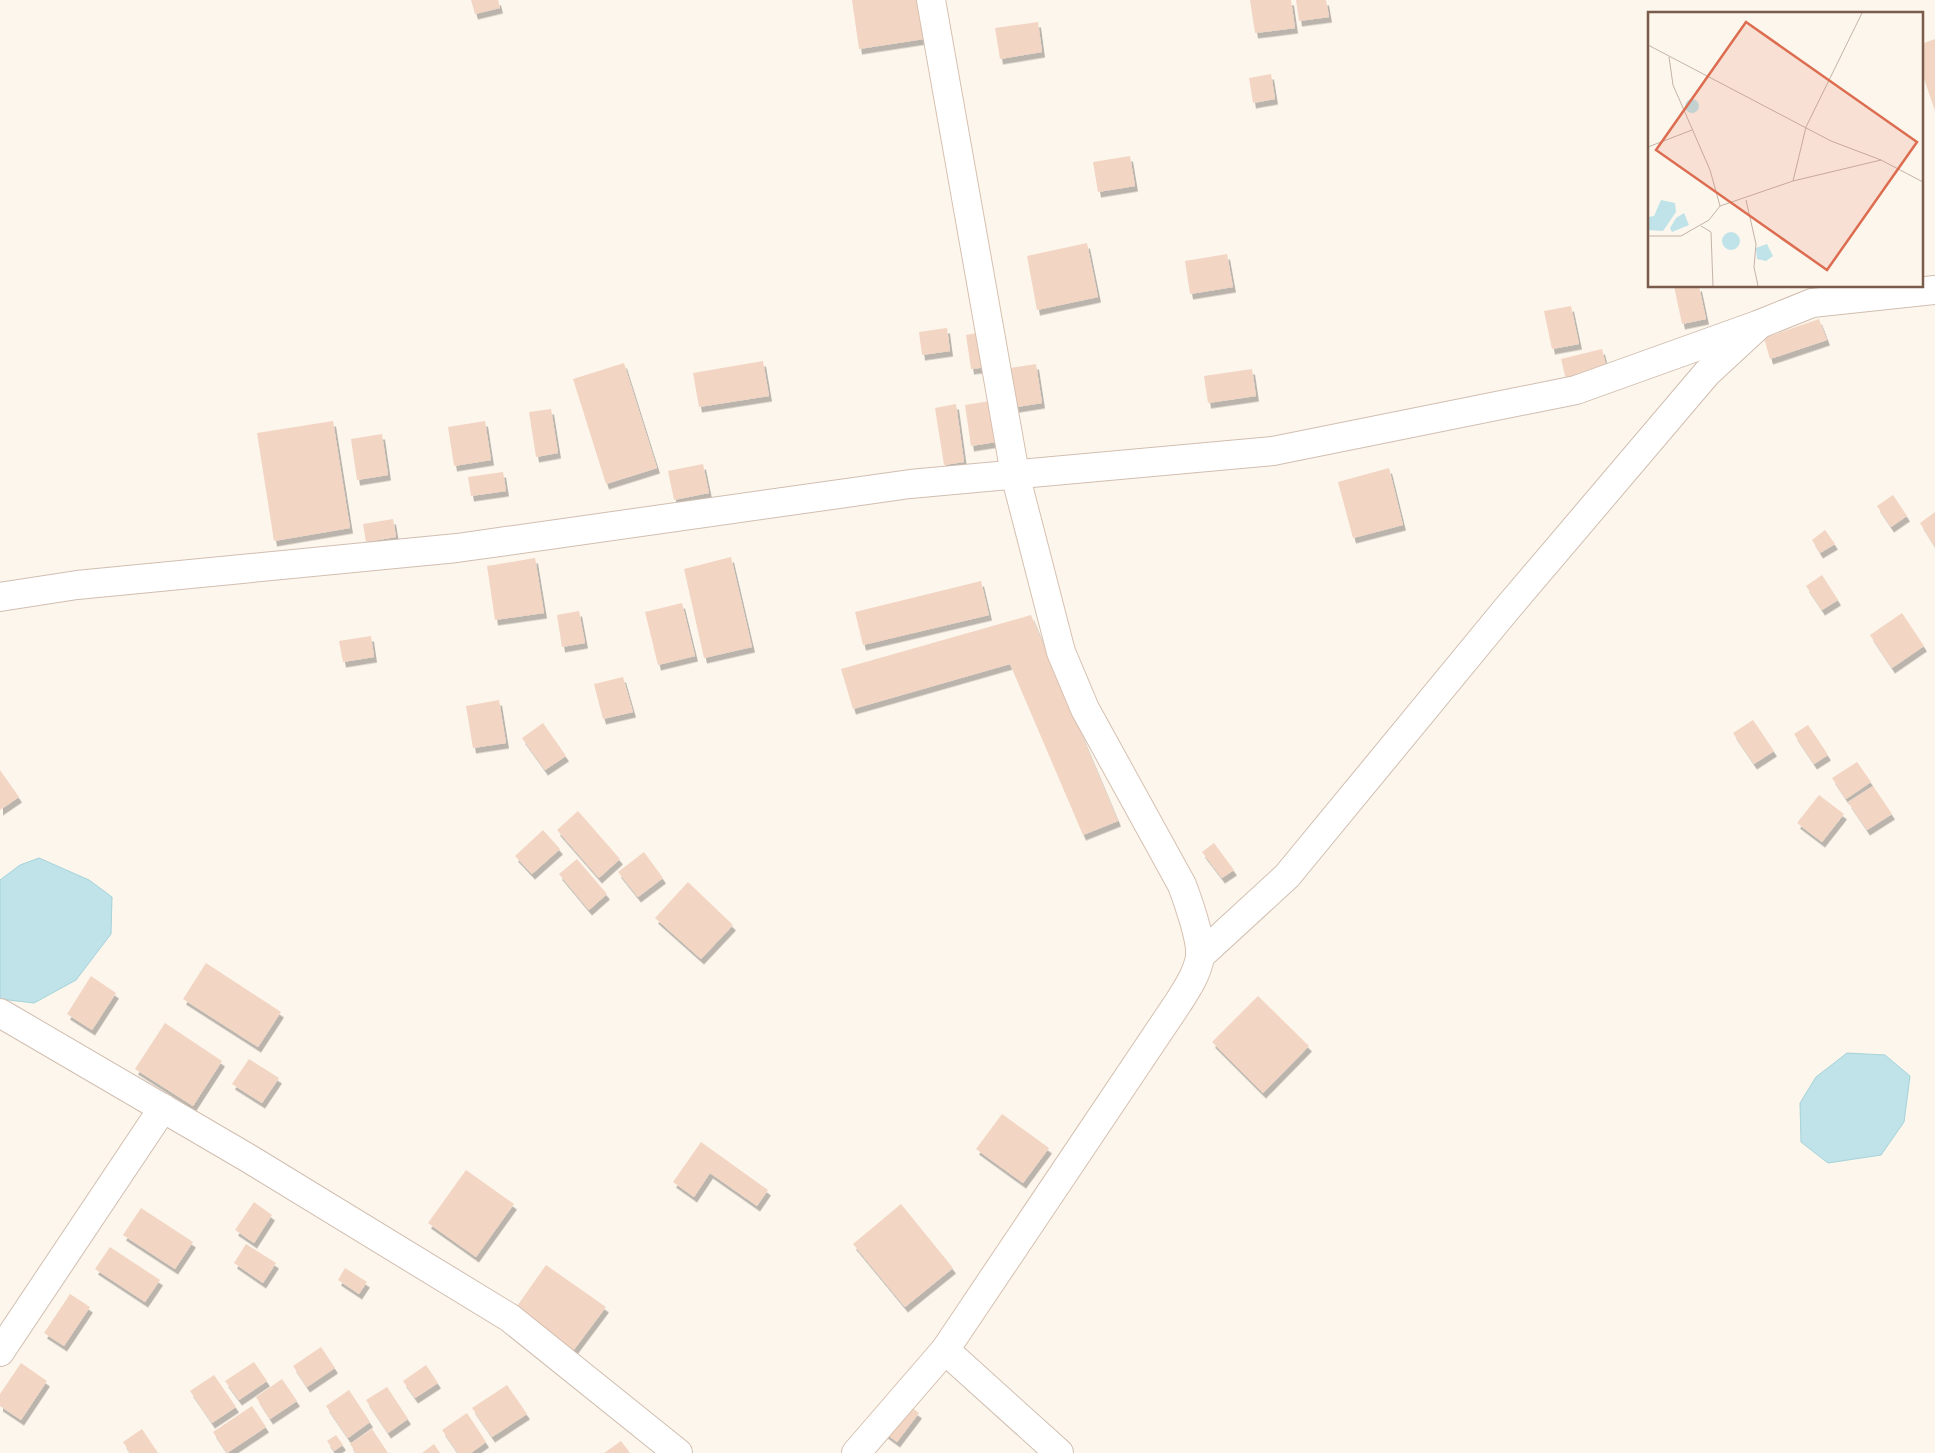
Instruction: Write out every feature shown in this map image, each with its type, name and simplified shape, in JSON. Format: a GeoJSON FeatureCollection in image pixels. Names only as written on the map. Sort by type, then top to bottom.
{"type":"FeatureCollection","features":[{"type":"Feature","properties":{"kind":"street"},"geometry":{"type":"LineString","coordinates":[[931,0],[1014,474],[1061,652],[1085,709],[1182,885],[1192,910],[1200,956]]}},
{"type":"Feature","properties":{"kind":"street"},"geometry":{"type":"LineString","coordinates":[[0,597],[77,585],[457,548],[910,484],[1273,451],[1576,390],[1760,324],[1812,303],[1935,290]]}},
{"type":"Feature","properties":{"kind":"street"},"geometry":{"type":"LineString","coordinates":[[856,1453],[945,1350],[1178,1004],[1190,985],[1200,956],[1287,876],[1505,611],[1700,381],[1760,324]]}},
{"type":"Feature","properties":{"kind":"street"},"geometry":{"type":"LineString","coordinates":[[0,1013],[257,1163],[510,1318],[678,1453]]}},
{"type":"Feature","properties":{"kind":"street"},"geometry":{"type":"LineString","coordinates":[[0,1352],[163,1108]]}},
{"type":"Feature","properties":{"kind":"street"},"geometry":{"type":"LineString","coordinates":[[945,1350],[1059,1453]]}},
{"type":"Feature","properties":{"kind":"water"},"geometry":{"type":"Polygon","coordinates":[[[39,858],[89,880],[112,897],[111,934],[76,980],[34,1003],[0,999],[0,880],[20,865],[39,858]]]}},
{"type":"Feature","properties":{"kind":"water"},"geometry":{"type":"Polygon","coordinates":[[[1847,1053],[1885,1055],[1910,1076],[1904,1122],[1881,1155],[1828,1163],[1801,1142],[1800,1103],[1816,1077],[1847,1053]]]}},
{"type":"Feature","properties":{"kind":"building"},"geometry":{"type":"Polygon","coordinates":[[[471,0],[498,0],[500,8],[475,14],[471,0]]]}},
{"type":"Feature","properties":{"kind":"building"},"geometry":{"type":"Polygon","coordinates":[[[852,0],[919,0],[924,39],[859,49],[852,0]]]}},
{"type":"Feature","properties":{"kind":"building"},"geometry":{"type":"Polygon","coordinates":[[[1250,0],[1291,0],[1295,28],[1255,33],[1250,0]]]}},
{"type":"Feature","properties":{"kind":"building"},"geometry":{"type":"Polygon","coordinates":[[[1296,0],[1326,0],[1329,17],[1299,21],[1296,0]]]}},
{"type":"Feature","properties":{"kind":"building"},"geometry":{"type":"Polygon","coordinates":[[[1038,22],[1042,52],[1000,59],[995,28],[1038,22]]]}},
{"type":"Feature","properties":{"kind":"building"},"geometry":{"type":"Polygon","coordinates":[[[1935,39],[1935,111],[1922,73],[1922,44],[1935,39]]]}},
{"type":"Feature","properties":{"kind":"building"},"geometry":{"type":"Polygon","coordinates":[[[1271,74],[1275,99],[1253,103],[1249,78],[1271,74]]]}},
{"type":"Feature","properties":{"kind":"building"},"geometry":{"type":"Polygon","coordinates":[[[1130,156],[1135,186],[1098,192],[1093,162],[1130,156]]]}},
{"type":"Feature","properties":{"kind":"building"},"geometry":{"type":"Polygon","coordinates":[[[1087,243],[1098,297],[1037,310],[1027,256],[1087,243]]]}},
{"type":"Feature","properties":{"kind":"building"},"geometry":{"type":"Polygon","coordinates":[[[1227,254],[1233,287],[1190,294],[1185,261],[1227,254]]]}},
{"type":"Feature","properties":{"kind":"building"},"geometry":{"type":"Polygon","coordinates":[[[1674,288],[1699,288],[1706,319],[1682,324],[1674,288]]]}},
{"type":"Feature","properties":{"kind":"building"},"geometry":{"type":"Polygon","coordinates":[[[1571,306],[1579,344],[1552,349],[1544,311],[1571,306]]]}},
{"type":"Feature","properties":{"kind":"building"},"geometry":{"type":"Polygon","coordinates":[[[1819,319],[1827,340],[1770,359],[1764,338],[1819,319]]]}},
{"type":"Feature","properties":{"kind":"building"},"geometry":{"type":"Polygon","coordinates":[[[947,328],[950,351],[922,355],[919,332],[947,328]]]}},
{"type":"Feature","properties":{"kind":"building"},"geometry":{"type":"Polygon","coordinates":[[[983,332],[988,367],[971,369],[966,335],[983,332]]]}},
{"type":"Feature","properties":{"kind":"building"},"geometry":{"type":"Polygon","coordinates":[[[1602,349],[1608,374],[1567,384],[1561,359],[1602,349]]]}},
{"type":"Feature","properties":{"kind":"building"},"geometry":{"type":"Polygon","coordinates":[[[763,361],[769,396],[699,407],[693,373],[763,361]]]}},
{"type":"Feature","properties":{"kind":"building"},"geometry":{"type":"Polygon","coordinates":[[[624,363],[657,468],[606,484],[573,379],[624,363]]]}},
{"type":"Feature","properties":{"kind":"building"},"geometry":{"type":"Polygon","coordinates":[[[1036,364],[1042,403],[1010,408],[1004,369],[1036,364]]]}},
{"type":"Feature","properties":{"kind":"building"},"geometry":{"type":"Polygon","coordinates":[[[1252,369],[1256,396],[1208,403],[1204,376],[1252,369]]]}},
{"type":"Feature","properties":{"kind":"building"},"geometry":{"type":"Polygon","coordinates":[[[990,401],[996,442],[971,446],[965,405],[990,401]]]}},
{"type":"Feature","properties":{"kind":"building"},"geometry":{"type":"Polygon","coordinates":[[[956,404],[964,462],[944,465],[935,408],[956,404]]]}},
{"type":"Feature","properties":{"kind":"building"},"geometry":{"type":"Polygon","coordinates":[[[551,409],[558,453],[536,457],[529,412],[551,409]]]}},
{"type":"Feature","properties":{"kind":"building"},"geometry":{"type":"Polygon","coordinates":[[[333,421],[350,528],[274,541],[257,433],[333,421]]]}},
{"type":"Feature","properties":{"kind":"building"},"geometry":{"type":"Polygon","coordinates":[[[485,421],[491,460],[454,466],[448,427],[485,421]]]}},
{"type":"Feature","properties":{"kind":"building"},"geometry":{"type":"Polygon","coordinates":[[[382,434],[388,475],[357,480],[351,439],[382,434]]]}},
{"type":"Feature","properties":{"kind":"building"},"geometry":{"type":"Polygon","coordinates":[[[703,464],[709,493],[674,500],[668,471],[703,464]]]}},
{"type":"Feature","properties":{"kind":"building"},"geometry":{"type":"Polygon","coordinates":[[[1389,468],[1403,525],[1353,538],[1338,482],[1389,468]]]}},
{"type":"Feature","properties":{"kind":"building"},"geometry":{"type":"Polygon","coordinates":[[[503,472],[506,491],[471,496],[468,477],[503,472]]]}},
{"type":"Feature","properties":{"kind":"building"},"geometry":{"type":"Polygon","coordinates":[[[1893,495],[1907,516],[1891,527],[1877,506],[1893,495]]]}},
{"type":"Feature","properties":{"kind":"building"},"geometry":{"type":"Polygon","coordinates":[[[1935,512],[1935,547],[1920,523],[1935,512]]]}},
{"type":"Feature","properties":{"kind":"building"},"geometry":{"type":"Polygon","coordinates":[[[393,519],[396,537],[366,542],[363,524],[393,519]]]}},
{"type":"Feature","properties":{"kind":"building"},"geometry":{"type":"Polygon","coordinates":[[[1825,530],[1835,544],[1820,553],[1812,540],[1825,530]]]}},
{"type":"Feature","properties":{"kind":"building"},"geometry":{"type":"Polygon","coordinates":[[[731,557],[752,647],[704,658],[684,569],[731,557]]]}},
{"type":"Feature","properties":{"kind":"building"},"geometry":{"type":"Polygon","coordinates":[[[535,558],[544,613],[495,620],[487,566],[535,558]]]}},
{"type":"Feature","properties":{"kind":"building"},"geometry":{"type":"Polygon","coordinates":[[[1822,575],[1838,600],[1822,610],[1806,586],[1822,575]]]}},
{"type":"Feature","properties":{"kind":"building"},"geometry":{"type":"Polygon","coordinates":[[[981,581],[989,615],[863,645],[855,612],[981,581]]]}},
{"type":"Feature","properties":{"kind":"building"},"geometry":{"type":"Polygon","coordinates":[[[682,603],[695,656],[658,665],[645,612],[682,603]]]}},
{"type":"Feature","properties":{"kind":"building"},"geometry":{"type":"Polygon","coordinates":[[[579,611],[585,643],[562,647],[557,615],[579,611]]]}},
{"type":"Feature","properties":{"kind":"building"},"geometry":{"type":"Polygon","coordinates":[[[1902,613],[1924,646],[1892,668],[1870,635],[1902,613]]]}},
{"type":"Feature","properties":{"kind":"building"},"geometry":{"type":"Polygon","coordinates":[[[1031,615],[1118,821],[1083,835],[1010,664],[853,709],[841,669],[1031,615]]]}},
{"type":"Feature","properties":{"kind":"building"},"geometry":{"type":"Polygon","coordinates":[[[371,636],[374,657],[343,662],[339,641],[371,636]]]}},
{"type":"Feature","properties":{"kind":"building"},"geometry":{"type":"Polygon","coordinates":[[[623,677],[633,712],[603,719],[594,684],[623,677]]]}},
{"type":"Feature","properties":{"kind":"building"},"geometry":{"type":"Polygon","coordinates":[[[499,700],[506,743],[473,748],[466,706],[499,700]]]}},
{"type":"Feature","properties":{"kind":"building"},"geometry":{"type":"Polygon","coordinates":[[[1753,720],[1774,751],[1754,764],[1733,733],[1753,720]]]}},
{"type":"Feature","properties":{"kind":"building"},"geometry":{"type":"Polygon","coordinates":[[[543,723],[566,756],[545,770],[522,738],[543,723]]]}},
{"type":"Feature","properties":{"kind":"building"},"geometry":{"type":"Polygon","coordinates":[[[1808,725],[1828,755],[1814,764],[1794,734],[1808,725]]]}},
{"type":"Feature","properties":{"kind":"building"},"geometry":{"type":"Polygon","coordinates":[[[1857,762],[1871,782],[1846,799],[1832,778],[1857,762]]]}},
{"type":"Feature","properties":{"kind":"building"},"geometry":{"type":"Polygon","coordinates":[[[0,770],[19,797],[0,810],[0,770]]]}},
{"type":"Feature","properties":{"kind":"building"},"geometry":{"type":"Polygon","coordinates":[[[1873,786],[1892,814],[1867,830],[1848,802],[1873,786]]]}},
{"type":"Feature","properties":{"kind":"building"},"geometry":{"type":"Polygon","coordinates":[[[1819,795],[1844,814],[1822,842],[1797,823],[1819,795]]]}},
{"type":"Feature","properties":{"kind":"building"},"geometry":{"type":"Polygon","coordinates":[[[578,811],[620,859],[599,878],[557,830],[578,811]]]}},
{"type":"Feature","properties":{"kind":"building"},"geometry":{"type":"Polygon","coordinates":[[[543,830],[560,849],[532,874],[515,856],[543,830]]]}},
{"type":"Feature","properties":{"kind":"building"},"geometry":{"type":"Polygon","coordinates":[[[1214,843],[1234,870],[1222,878],[1202,852],[1214,843]]]}},
{"type":"Feature","properties":{"kind":"building"},"geometry":{"type":"Polygon","coordinates":[[[644,852],[663,878],[638,897],[618,872],[644,852]]]}},
{"type":"Feature","properties":{"kind":"building"},"geometry":{"type":"Polygon","coordinates":[[[577,859],[607,894],[589,910],[559,874],[577,859]]]}},
{"type":"Feature","properties":{"kind":"building"},"geometry":{"type":"Polygon","coordinates":[[[688,882],[733,925],[701,959],[655,918],[688,882]]]}},
{"type":"Feature","properties":{"kind":"building"},"geometry":{"type":"Polygon","coordinates":[[[206,963],[281,1012],[258,1047],[183,999],[206,963]]]}},
{"type":"Feature","properties":{"kind":"building"},"geometry":{"type":"Polygon","coordinates":[[[91,976],[116,993],[92,1030],[67,1014],[91,976]]]}},
{"type":"Feature","properties":{"kind":"building"},"geometry":{"type":"Polygon","coordinates":[[[1258,996],[1309,1046],[1263,1093],[1212,1042],[1258,996]]]}},
{"type":"Feature","properties":{"kind":"building"},"geometry":{"type":"Polygon","coordinates":[[[165,1023],[222,1061],[193,1106],[135,1069],[165,1023]]]}},
{"type":"Feature","properties":{"kind":"building"},"geometry":{"type":"Polygon","coordinates":[[[249,1059],[279,1078],[262,1103],[232,1084],[249,1059]]]}},
{"type":"Feature","properties":{"kind":"building"},"geometry":{"type":"Polygon","coordinates":[[[1002,1114],[1049,1148],[1023,1183],[976,1149],[1002,1114]]]}},
{"type":"Feature","properties":{"kind":"building"},"geometry":{"type":"Polygon","coordinates":[[[701,1142],[768,1190],[757,1206],[710,1173],[694,1197],[673,1182],[701,1142]]]}},
{"type":"Feature","properties":{"kind":"building"},"geometry":{"type":"Polygon","coordinates":[[[466,1170],[514,1204],[476,1257],[428,1223],[466,1170]]]}},
{"type":"Feature","properties":{"kind":"building"},"geometry":{"type":"Polygon","coordinates":[[[254,1202],[272,1215],[254,1243],[235,1230],[254,1202]]]}},
{"type":"Feature","properties":{"kind":"building"},"geometry":{"type":"Polygon","coordinates":[[[901,1204],[953,1268],[905,1307],[853,1244],[901,1204]]]}},
{"type":"Feature","properties":{"kind":"building"},"geometry":{"type":"Polygon","coordinates":[[[141,1208],[193,1242],[175,1269],[123,1235],[141,1208]]]}},
{"type":"Feature","properties":{"kind":"building"},"geometry":{"type":"Polygon","coordinates":[[[246,1244],[276,1263],[263,1283],[234,1263],[246,1244]]]}},
{"type":"Feature","properties":{"kind":"building"},"geometry":{"type":"Polygon","coordinates":[[[110,1247],[160,1280],[145,1302],[95,1269],[110,1247]]]}},
{"type":"Feature","properties":{"kind":"building"},"geometry":{"type":"Polygon","coordinates":[[[546,1265],[606,1307],[573,1351],[515,1309],[546,1265]]]}},
{"type":"Feature","properties":{"kind":"building"},"geometry":{"type":"Polygon","coordinates":[[[345,1268],[367,1282],[359,1294],[338,1280],[345,1268]]]}},
{"type":"Feature","properties":{"kind":"building"},"geometry":{"type":"Polygon","coordinates":[[[70,1294],[90,1307],[64,1346],[44,1333],[70,1294]]]}},
{"type":"Feature","properties":{"kind":"building"},"geometry":{"type":"Polygon","coordinates":[[[321,1347],[335,1368],[307,1387],[293,1366],[321,1347]]]}},
{"type":"Feature","properties":{"kind":"building"},"geometry":{"type":"Polygon","coordinates":[[[254,1362],[267,1381],[239,1400],[225,1381],[254,1362]]]}},
{"type":"Feature","properties":{"kind":"building"},"geometry":{"type":"Polygon","coordinates":[[[21,1363],[47,1381],[21,1420],[0,1406],[0,1394],[21,1363]]]}},
{"type":"Feature","properties":{"kind":"building"},"geometry":{"type":"Polygon","coordinates":[[[426,1365],[438,1383],[415,1398],[403,1381],[426,1365]]]}},
{"type":"Feature","properties":{"kind":"building"},"geometry":{"type":"Polygon","coordinates":[[[214,1375],[236,1407],[212,1423],[190,1391],[214,1375]]]}},
{"type":"Feature","properties":{"kind":"building"},"geometry":{"type":"Polygon","coordinates":[[[282,1379],[297,1401],[270,1419],[256,1397],[282,1379]]]}},
{"type":"Feature","properties":{"kind":"building"},"geometry":{"type":"Polygon","coordinates":[[[507,1385],[527,1414],[492,1437],[472,1408],[507,1385]]]}},
{"type":"Feature","properties":{"kind":"building"},"geometry":{"type":"Polygon","coordinates":[[[387,1387],[408,1419],[388,1433],[366,1400],[387,1387]]]}},
{"type":"Feature","properties":{"kind":"building"},"geometry":{"type":"Polygon","coordinates":[[[349,1390],[370,1422],[348,1438],[326,1406],[349,1390]]]}},
{"type":"Feature","properties":{"kind":"building"},"geometry":{"type":"Polygon","coordinates":[[[902,1400],[919,1413],[897,1442],[881,1430],[902,1400]]]}},
{"type":"Feature","properties":{"kind":"building"},"geometry":{"type":"Polygon","coordinates":[[[252,1406],[266,1427],[227,1453],[213,1432],[252,1406]]]}},
{"type":"Feature","properties":{"kind":"building"},"geometry":{"type":"Polygon","coordinates":[[[467,1413],[486,1442],[471,1453],[458,1453],[442,1430],[467,1413]]]}},
{"type":"Feature","properties":{"kind":"building"},"geometry":{"type":"Polygon","coordinates":[[[142,1429],[158,1453],[130,1453],[123,1442],[142,1429]]]}},
{"type":"Feature","properties":{"kind":"building"},"geometry":{"type":"Polygon","coordinates":[[[372,1429],[388,1453],[356,1453],[350,1444],[372,1429]]]}},
{"type":"Feature","properties":{"kind":"building"},"geometry":{"type":"Polygon","coordinates":[[[336,1435],[343,1445],[334,1451],[327,1441],[336,1435]]]}},
{"type":"Feature","properties":{"kind":"building"},"geometry":{"type":"Polygon","coordinates":[[[621,1441],[630,1453],[604,1453],[621,1441]]]}},
{"type":"Feature","properties":{"kind":"building"},"geometry":{"type":"Polygon","coordinates":[[[434,1444],[440,1453],[422,1453],[434,1444]]]}}]}
